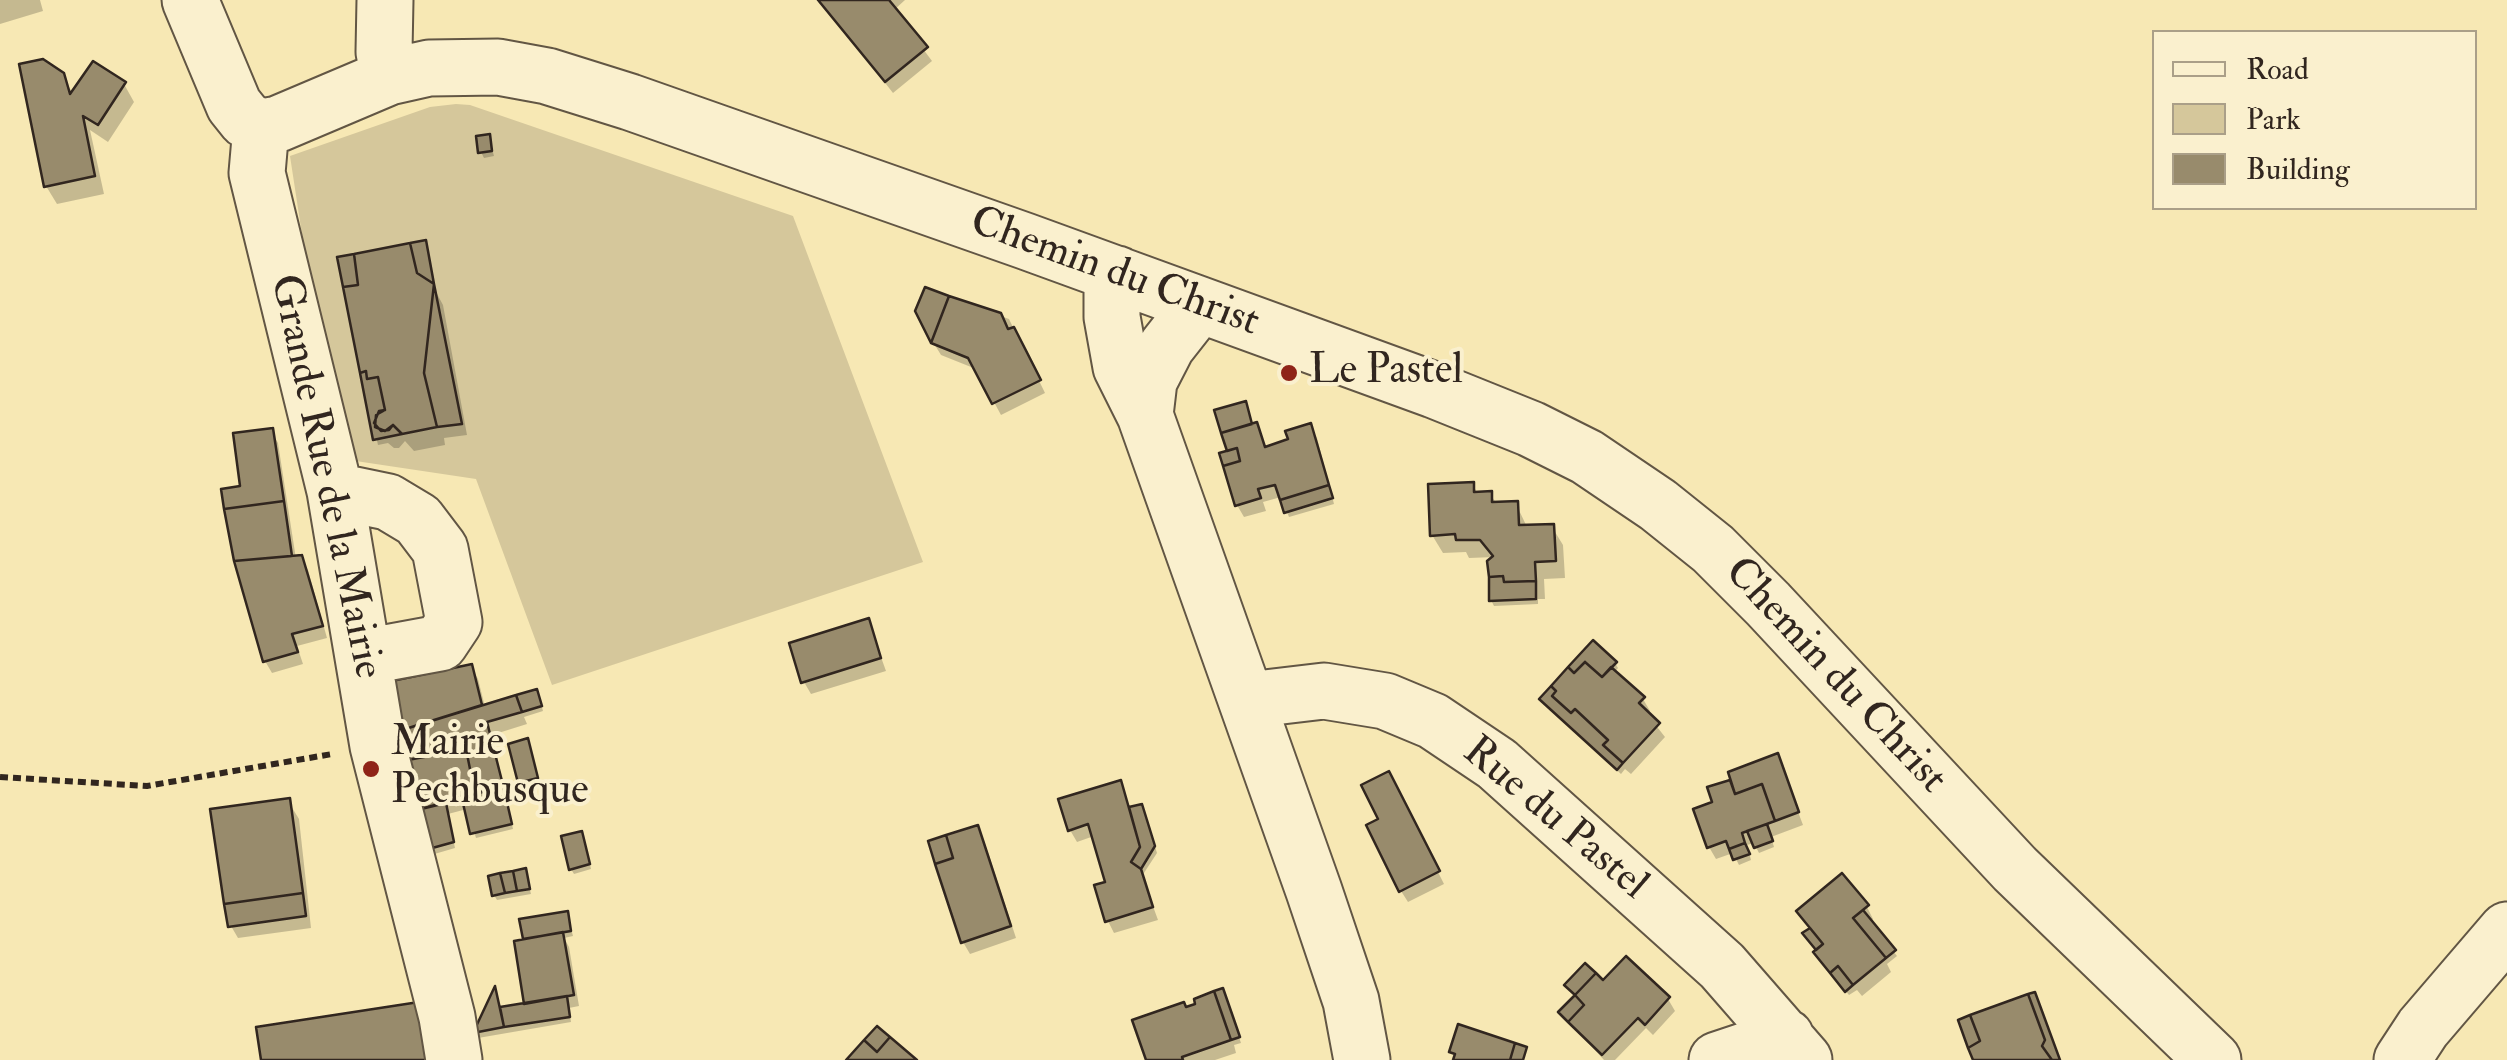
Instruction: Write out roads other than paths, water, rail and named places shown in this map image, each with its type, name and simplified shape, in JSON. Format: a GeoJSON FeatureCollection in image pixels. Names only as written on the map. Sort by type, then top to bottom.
{"type":"FeatureCollection","features":[{"type":"Feature","properties":{"kind":"street"},"geometry":{"type":"LineString","coordinates":[[190,0],[234,105],[246,120],[261,127]]}},
{"type":"Feature","properties":{"kind":"street"},"geometry":{"type":"LineString","coordinates":[[385,0],[384,52],[389,77]]}},
{"type":"Feature","properties":{"kind":"street","name":"Chemin du Christ"},"geometry":{"type":"LineString","coordinates":[[261,127],[278,124],[389,77],[429,68],[498,67],[548,76],[1117,274],[1530,429],[1588,457],[1658,505],[1712,549],[2015,869],[2214,1060]]}},
{"type":"Feature","properties":{"kind":"street","name":"Grande Rue de la Mairie"},"geometry":{"type":"LineString","coordinates":[[261,127],[257,173],[334,492],[378,746],[447,1017],[454,1060]]}},
{"type":"Feature","properties":{"kind":"street"},"geometry":{"type":"LineString","coordinates":[[1117,274],[1112,317],[1121,367],[1145,415],[1248,700],[1352,1001],[1362,1060]]}},
{"type":"Feature","properties":{"kind":"street"},"geometry":{"type":"LineString","coordinates":[[1145,415],[1149,381],[1167,346],[1189,318],[1194,303]]}},
{"type":"Feature","properties":{"kind":"street"},"geometry":{"type":"LineString","coordinates":[[334,492],[388,502],[418,520],[440,549],[454,622],[440,643],[364,657]]}},
{"type":"Feature","properties":{"kind":"street","name":"Rue du Pastel"},"geometry":{"type":"LineString","coordinates":[[1248,700],[1324,691],[1385,701],[1433,721],[1497,764],[1722,966],[1795,1048]]}},
{"type":"Feature","properties":{"kind":"street"},"geometry":{"type":"LineString","coordinates":[[2402,1060],[2422,1028],[2507,930]]}},
{"type":"Feature","properties":{"kind":"street"},"geometry":{"type":"LineString","coordinates":[[2446,1060],[2507,975]]}},
{"type":"Feature","properties":{"kind":"street"},"geometry":{"type":"LineString","coordinates":[[1717,1060],[1795,1048]]}},
{"type":"Feature","properties":{"kind":"place","name":"Le Pastel"},"geometry":{"type":"Point","coordinates":[1289,373]}},
{"type":"Feature","properties":{"kind":"place","name":"Mairie Pechbusque"},"geometry":{"type":"Point","coordinates":[371,769]}}]}
